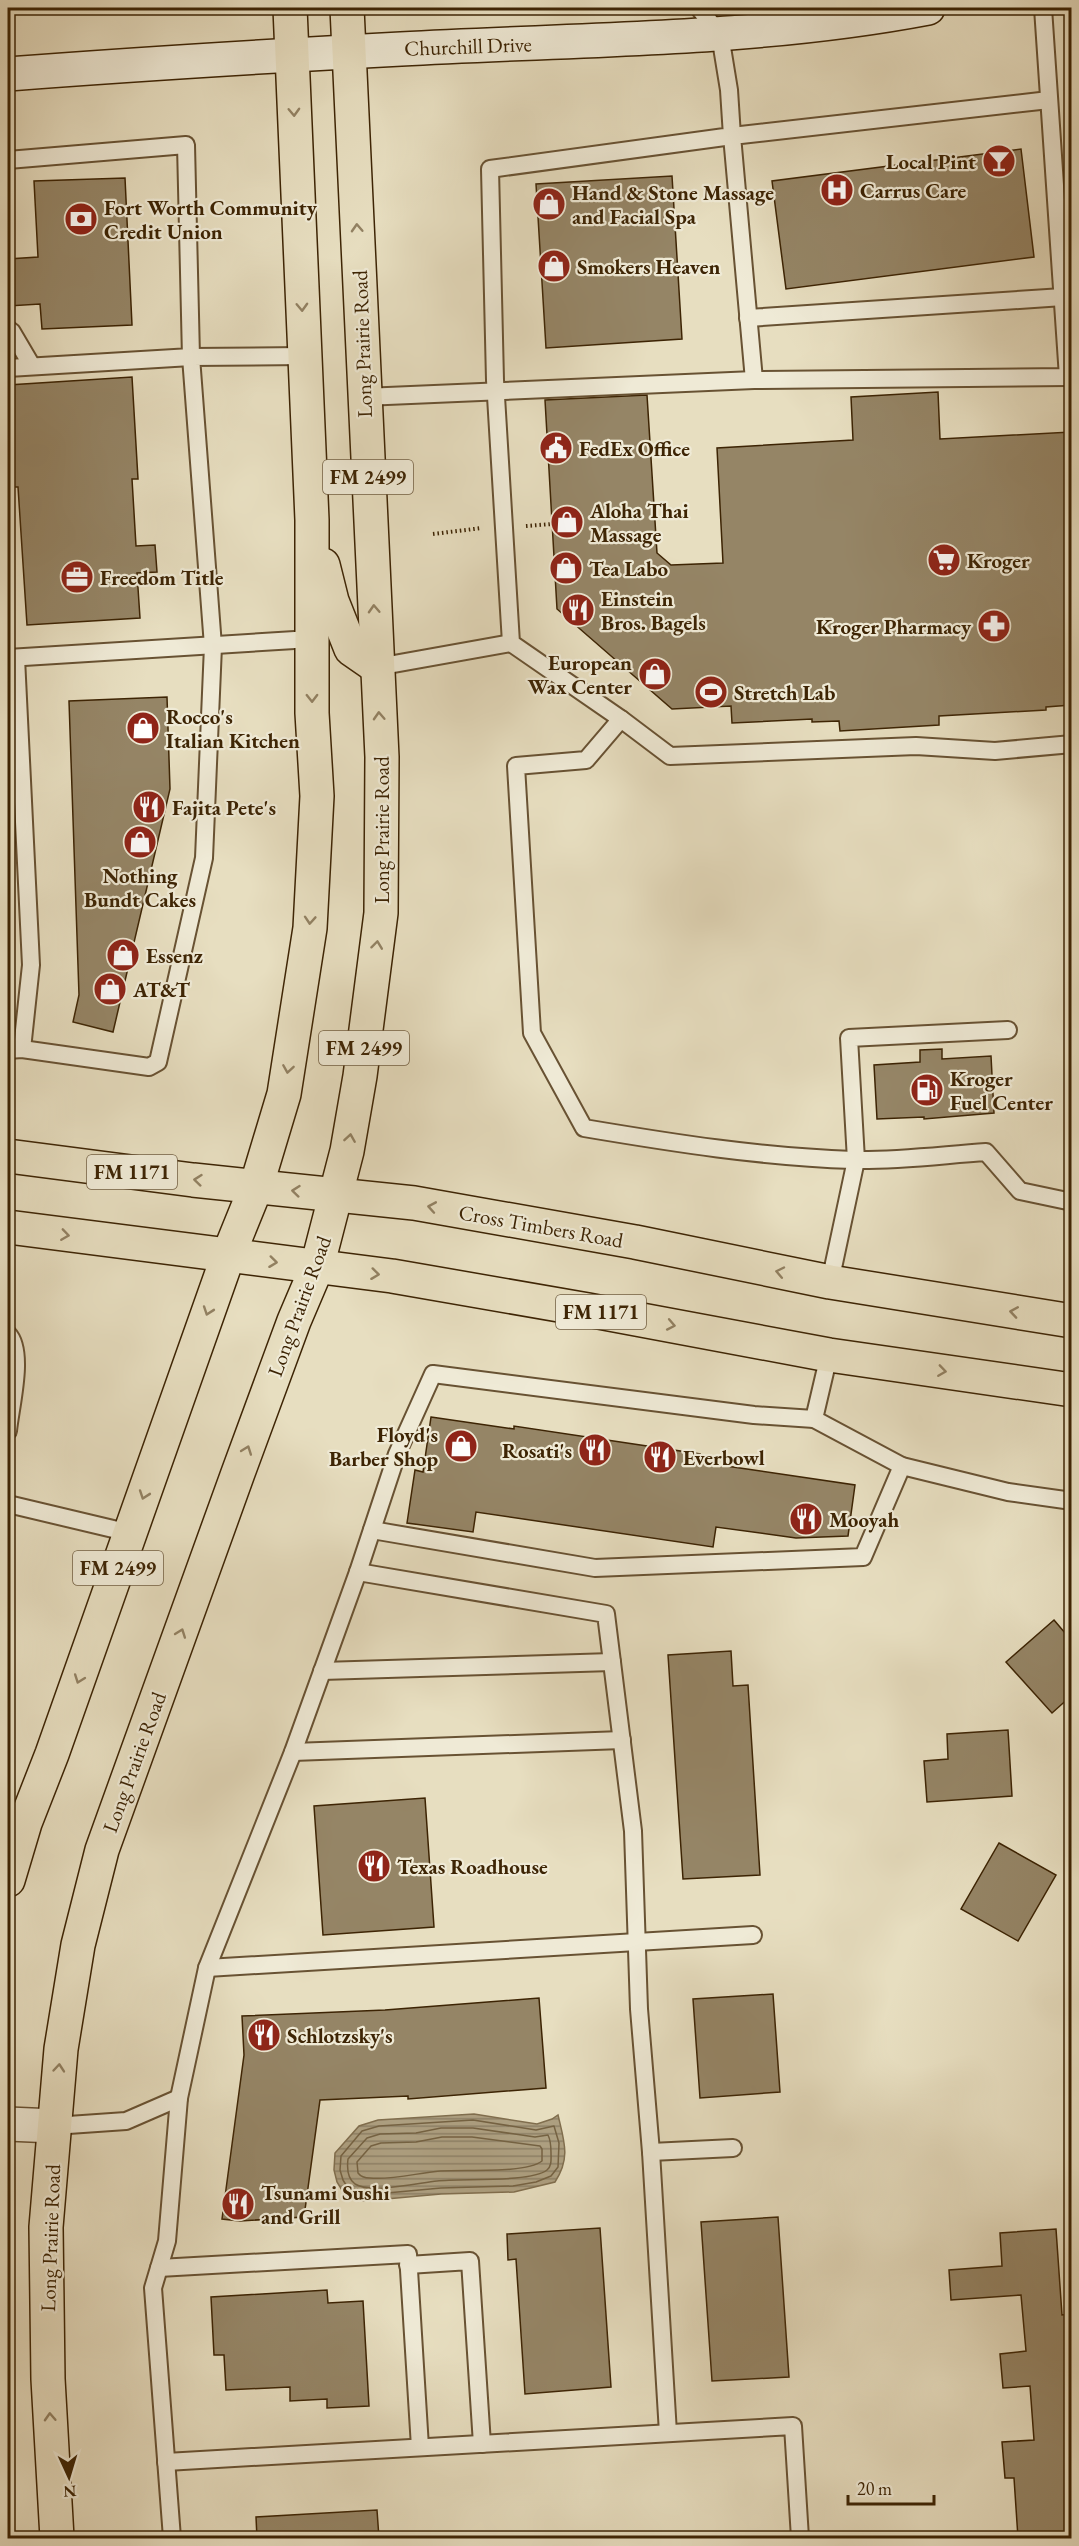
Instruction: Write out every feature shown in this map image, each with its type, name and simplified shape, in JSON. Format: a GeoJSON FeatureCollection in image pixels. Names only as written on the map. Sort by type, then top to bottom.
{"type":"FeatureCollection","features":[{"type":"Feature","properties":{"kind":"main road","name":"FM 2499"},"geometry":{"type":"LineString","coordinates":[[8,1880],[25,1823],[52,1754],[228,1256],[256,1187],[284,1095],[310,928],[316,796],[311,639],[312,520],[290,8]]}},
{"type":"Feature","properties":{"kind":"main road","name":"Long Prairie Road"},"geometry":{"type":"LineString","coordinates":[[57,2538],[48,2379],[46,2227],[61,2049],[78,1945],[102,1850],[254,1430],[317,1267],[347,1151],[360,1076],[381,913],[382,757],[347,8]]}},
{"type":"Feature","properties":{"kind":"main road"},"geometry":{"type":"LineString","coordinates":[[312,520],[332,601],[351,649],[376,667]]}},
{"type":"Feature","properties":{"kind":"main road","name":"Cross Timbers Road"},"geometry":{"type":"LineString","coordinates":[[8,1156],[256,1187],[414,1203],[635,1242],[830,1282],[1071,1321]]}},
{"type":"Feature","properties":{"kind":"main road","name":"FM 1171"},"geometry":{"type":"LineString","coordinates":[[8,1227],[392,1276],[830,1355],[1071,1390]]}},
{"type":"Feature","properties":{"kind":"street","name":"Churchill Drive"},"geometry":{"type":"LineString","coordinates":[[8,74],[292,54],[720,35],[896,14],[928,8]]}},
{"type":"Feature","properties":{"kind":"street"},"geometry":{"type":"LineString","coordinates":[[8,2124],[54,2126]]}},
{"type":"Feature","properties":{"kind":"lane"},"geometry":{"type":"LineString","coordinates":[[699,8],[720,35],[729,90],[754,380]]}},
{"type":"Feature","properties":{"kind":"lane"},"geometry":{"type":"LineString","coordinates":[[364,397],[754,380],[1070,377],[1043,8]]}},
{"type":"Feature","properties":{"kind":"lane"},"geometry":{"type":"LineString","coordinates":[[511,643],[495,390],[490,169],[732,136],[1049,100]]}},
{"type":"Feature","properties":{"kind":"lane"},"geometry":{"type":"LineString","coordinates":[[8,160],[186,145],[191,357],[213,646],[204,858],[158,1062],[149,1067],[15,1049],[31,965],[12,658],[213,646],[311,639]]}},
{"type":"Feature","properties":{"kind":"lane"},"geometry":{"type":"LineString","coordinates":[[748,318],[1063,297]]}},
{"type":"Feature","properties":{"kind":"lane"},"geometry":{"type":"LineString","coordinates":[[8,329],[32,366]]}},
{"type":"Feature","properties":{"kind":"lane"},"geometry":{"type":"LineString","coordinates":[[8,368],[191,357],[304,356]]}},
{"type":"Feature","properties":{"kind":"lane"},"geometry":{"type":"LineString","coordinates":[[376,667],[511,643],[670,756],[916,746],[995,751],[1071,744]]}},
{"type":"Feature","properties":{"kind":"lane"},"geometry":{"type":"LineString","coordinates":[[621,719],[586,760],[516,766],[532,1033],[584,1128],[765,1155],[856,1160],[986,1152],[1020,1191],[1071,1202]]}},
{"type":"Feature","properties":{"kind":"lane"},"geometry":{"type":"LineString","coordinates":[[830,1282],[856,1160],[849,1038],[1008,1030]]}},
{"type":"Feature","properties":{"kind":"lane"},"geometry":{"type":"LineString","coordinates":[[8,1334],[11,1338],[16,1367],[8,1431]]}},
{"type":"Feature","properties":{"kind":"lane"},"geometry":{"type":"LineString","coordinates":[[814,1419],[830,1355]]}},
{"type":"Feature","properties":{"kind":"lane"},"geometry":{"type":"LineString","coordinates":[[172,2538],[153,2288],[167,2241],[179,2098],[207,1968],[293,1752],[358,1572],[397,1454],[433,1374],[754,1415],[814,1419],[902,1466],[1008,1492],[1071,1501]]}},
{"type":"Feature","properties":{"kind":"lane"},"geometry":{"type":"LineString","coordinates":[[372,1530],[595,1568],[863,1557],[902,1466]]}},
{"type":"Feature","properties":{"kind":"lane"},"geometry":{"type":"LineString","coordinates":[[8,1504],[130,1533]]}},
{"type":"Feature","properties":{"kind":"lane"},"geometry":{"type":"LineString","coordinates":[[358,1572],[606,1614],[633,1831],[639,2009],[651,2151],[668,2433]]}},
{"type":"Feature","properties":{"kind":"lane"},"geometry":{"type":"LineString","coordinates":[[322,1671],[612,1662]]}},
{"type":"Feature","properties":{"kind":"lane"},"geometry":{"type":"LineString","coordinates":[[293,1752],[622,1740]]}},
{"type":"Feature","properties":{"kind":"lane"},"geometry":{"type":"LineString","coordinates":[[207,1968],[753,1935]]}},
{"type":"Feature","properties":{"kind":"lane"},"geometry":{"type":"LineString","coordinates":[[54,2126],[126,2121],[179,2098]]}},
{"type":"Feature","properties":{"kind":"lane"},"geometry":{"type":"LineString","coordinates":[[651,2151],[733,2148]]}},
{"type":"Feature","properties":{"kind":"lane"},"geometry":{"type":"LineString","coordinates":[[159,2268],[408,2254],[420,2447]]}},
{"type":"Feature","properties":{"kind":"lane"},"geometry":{"type":"LineString","coordinates":[[408,2265],[470,2261],[482,2444]]}},
{"type":"Feature","properties":{"kind":"lane"},"geometry":{"type":"LineString","coordinates":[[166,2462],[793,2426],[800,2538]]}},
{"type":"Feature","properties":{"kind":"water"},"geometry":{"type":"Polygon","coordinates":[[[474,2114],[537,2124],[558,2115],[565,2157],[555,2182],[514,2192],[441,2194],[364,2201],[345,2195],[337,2182],[334,2170],[335,2153],[359,2126],[378,2120],[474,2114]]]}},
{"type":"Feature","properties":{"kind":"building"},"geometry":{"type":"Polygon","coordinates":[[[1021,149],[1034,257],[786,289],[772,181],[1021,149]]]}},
{"type":"Feature","properties":{"kind":"building"},"geometry":{"type":"Polygon","coordinates":[[[672,176],[682,339],[546,348],[536,184],[672,176]]]}},
{"type":"Feature","properties":{"kind":"building","name":"Fort Worth Community Credit Union"},"geometry":{"type":"Polygon","coordinates":[[[125,178],[132,325],[42,329],[40,304],[8,306],[8,259],[38,257],[34,181],[125,178]]]}},
{"type":"Feature","properties":{"kind":"building"},"geometry":{"type":"Polygon","coordinates":[[[132,377],[138,479],[132,479],[136,546],[155,545],[157,572],[137,573],[140,618],[27,625],[18,487],[14,487],[8,385],[132,377]]]}},
{"type":"Feature","properties":{"kind":"building"},"geometry":{"type":"Polygon","coordinates":[[[938,392],[940,439],[1071,432],[1071,705],[1046,707],[1046,710],[939,716],[939,725],[840,731],[839,721],[812,722],[812,719],[732,723],[731,706],[672,709],[557,609],[545,400],[647,395],[657,553],[671,565],[723,563],[717,448],[853,440],[851,397],[938,392]]]}},
{"type":"Feature","properties":{"kind":"building"},"geometry":{"type":"Polygon","coordinates":[[[167,697],[170,789],[113,1032],[73,1022],[79,995],[69,701],[167,697]]]}},
{"type":"Feature","properties":{"kind":"building"},"geometry":{"type":"Polygon","coordinates":[[[942,1049],[942,1059],[991,1056],[994,1113],[924,1119],[924,1117],[877,1119],[874,1065],[920,1062],[920,1050],[942,1049]]]}},
{"type":"Feature","properties":{"kind":"building"},"geometry":{"type":"Polygon","coordinates":[[[431,1417],[514,1429],[514,1426],[700,1454],[699,1462],[855,1485],[848,1536],[796,1538],[716,1527],[713,1547],[476,1512],[473,1532],[407,1523],[415,1470],[423,1472],[431,1417]]]}},
{"type":"Feature","properties":{"kind":"building"},"geometry":{"type":"Polygon","coordinates":[[[1054,1620],[1071,1640],[1071,1696],[1052,1713],[1006,1662],[1054,1620]]]}},
{"type":"Feature","properties":{"kind":"building"},"geometry":{"type":"Polygon","coordinates":[[[731,1651],[733,1686],[748,1685],[760,1875],[683,1879],[668,1655],[731,1651]]]}},
{"type":"Feature","properties":{"kind":"building"},"geometry":{"type":"Polygon","coordinates":[[[1008,1730],[1012,1796],[927,1802],[924,1761],[948,1759],[947,1734],[1008,1730]]]}},
{"type":"Feature","properties":{"kind":"building","name":"Texas Roadhouse"},"geometry":{"type":"Polygon","coordinates":[[[425,1798],[434,1927],[323,1935],[314,1806],[425,1798]]]}},
{"type":"Feature","properties":{"kind":"building"},"geometry":{"type":"Polygon","coordinates":[[[999,1843],[1056,1875],[1018,1941],[961,1909],[999,1843]]]}},
{"type":"Feature","properties":{"kind":"building"},"geometry":{"type":"Polygon","coordinates":[[[773,1994],[780,2092],[700,2098],[693,1999],[773,1994]]]}},
{"type":"Feature","properties":{"kind":"building"},"geometry":{"type":"Polygon","coordinates":[[[539,1998],[546,2088],[408,2099],[408,2096],[320,2100],[304,2217],[240,2221],[222,2219],[244,2055],[242,2016],[385,2010],[539,1998]]]}},
{"type":"Feature","properties":{"kind":"building"},"geometry":{"type":"Polygon","coordinates":[[[778,2217],[789,2377],[712,2381],[701,2222],[778,2217]]]}},
{"type":"Feature","properties":{"kind":"building"},"geometry":{"type":"Polygon","coordinates":[[[600,2228],[611,2387],[525,2394],[516,2259],[508,2260],[507,2234],[600,2228]]]}},
{"type":"Feature","properties":{"kind":"building"},"geometry":{"type":"Polygon","coordinates":[[[1056,2229],[1062,2315],[1071,2314],[1071,2538],[1018,2538],[1014,2478],[1005,2478],[1002,2442],[1034,2440],[1030,2386],[1003,2388],[1000,2354],[1026,2351],[1021,2295],[951,2300],[949,2270],[1002,2266],[1000,2233],[1056,2229]]]}},
{"type":"Feature","properties":{"kind":"building"},"geometry":{"type":"Polygon","coordinates":[[[327,2290],[328,2303],[363,2301],[369,2406],[327,2408],[327,2399],[290,2401],[290,2387],[226,2390],[224,2355],[214,2355],[211,2297],[327,2290]]]}},
{"type":"Feature","properties":{"kind":"building"},"geometry":{"type":"Polygon","coordinates":[[[377,2510],[379,2538],[257,2538],[256,2517],[377,2510]]]}},
{"type":"Feature","properties":{"kind":"place","name":"Local Pint"},"geometry":{"type":"Point","coordinates":[999,161]}},
{"type":"Feature","properties":{"kind":"place","name":"Carrus Care"},"geometry":{"type":"Point","coordinates":[837,190]}},
{"type":"Feature","properties":{"kind":"place","name":"Hand & Stone Massage and Facial Spa"},"geometry":{"type":"Point","coordinates":[549,204]}},
{"type":"Feature","properties":{"kind":"place","name":"Fort Worth Community Credit Union"},"geometry":{"type":"Point","coordinates":[81,219]}},
{"type":"Feature","properties":{"kind":"place","name":"Smokers Heaven"},"geometry":{"type":"Point","coordinates":[554,266]}},
{"type":"Feature","properties":{"kind":"place","name":"FedEx Office"},"geometry":{"type":"Point","coordinates":[556,448]}},
{"type":"Feature","properties":{"kind":"place","name":"Aloha Thai Massage"},"geometry":{"type":"Point","coordinates":[567,522]}},
{"type":"Feature","properties":{"kind":"place","name":"Kroger"},"geometry":{"type":"Point","coordinates":[944,560]}},
{"type":"Feature","properties":{"kind":"place","name":"Tea Labo"},"geometry":{"type":"Point","coordinates":[566,568]}},
{"type":"Feature","properties":{"kind":"place","name":"Freedom Title"},"geometry":{"type":"Point","coordinates":[77,577]}},
{"type":"Feature","properties":{"kind":"place","name":"Einstein Bros. Bagels"},"geometry":{"type":"Point","coordinates":[578,610]}},
{"type":"Feature","properties":{"kind":"place","name":"Kroger Pharmacy"},"geometry":{"type":"Point","coordinates":[994,626]}},
{"type":"Feature","properties":{"kind":"place","name":"European Wax Center"},"geometry":{"type":"Point","coordinates":[655,674]}},
{"type":"Feature","properties":{"kind":"place","name":"Stretch Lab"},"geometry":{"type":"Point","coordinates":[711,692]}},
{"type":"Feature","properties":{"kind":"place","name":"Rocco's Italian Kitchen"},"geometry":{"type":"Point","coordinates":[143,728]}},
{"type":"Feature","properties":{"kind":"place","name":"Fajita Pete's"},"geometry":{"type":"Point","coordinates":[149,807]}},
{"type":"Feature","properties":{"kind":"place","name":"Nothing Bundt Cakes"},"geometry":{"type":"Point","coordinates":[140,842]}},
{"type":"Feature","properties":{"kind":"place","name":"Essenz"},"geometry":{"type":"Point","coordinates":[123,955]}},
{"type":"Feature","properties":{"kind":"place","name":"AT&T"},"geometry":{"type":"Point","coordinates":[110,989]}},
{"type":"Feature","properties":{"kind":"place","name":"Kroger Fuel Center"},"geometry":{"type":"Point","coordinates":[927,1090]}},
{"type":"Feature","properties":{"kind":"place","name":"Floyd's Barber Shop"},"geometry":{"type":"Point","coordinates":[461,1446]}},
{"type":"Feature","properties":{"kind":"place","name":"Rosati's"},"geometry":{"type":"Point","coordinates":[595,1450]}},
{"type":"Feature","properties":{"kind":"place","name":"Everbowl"},"geometry":{"type":"Point","coordinates":[660,1457]}},
{"type":"Feature","properties":{"kind":"place","name":"Mooyah"},"geometry":{"type":"Point","coordinates":[806,1519]}},
{"type":"Feature","properties":{"kind":"place","name":"Texas Roadhouse"},"geometry":{"type":"Point","coordinates":[374,1866]}},
{"type":"Feature","properties":{"kind":"place","name":"Schlotzsky's"},"geometry":{"type":"Point","coordinates":[264,2035]}},
{"type":"Feature","properties":{"kind":"place","name":"Tsunami Sushi and Grill"},"geometry":{"type":"Point","coordinates":[238,2204]}}]}
